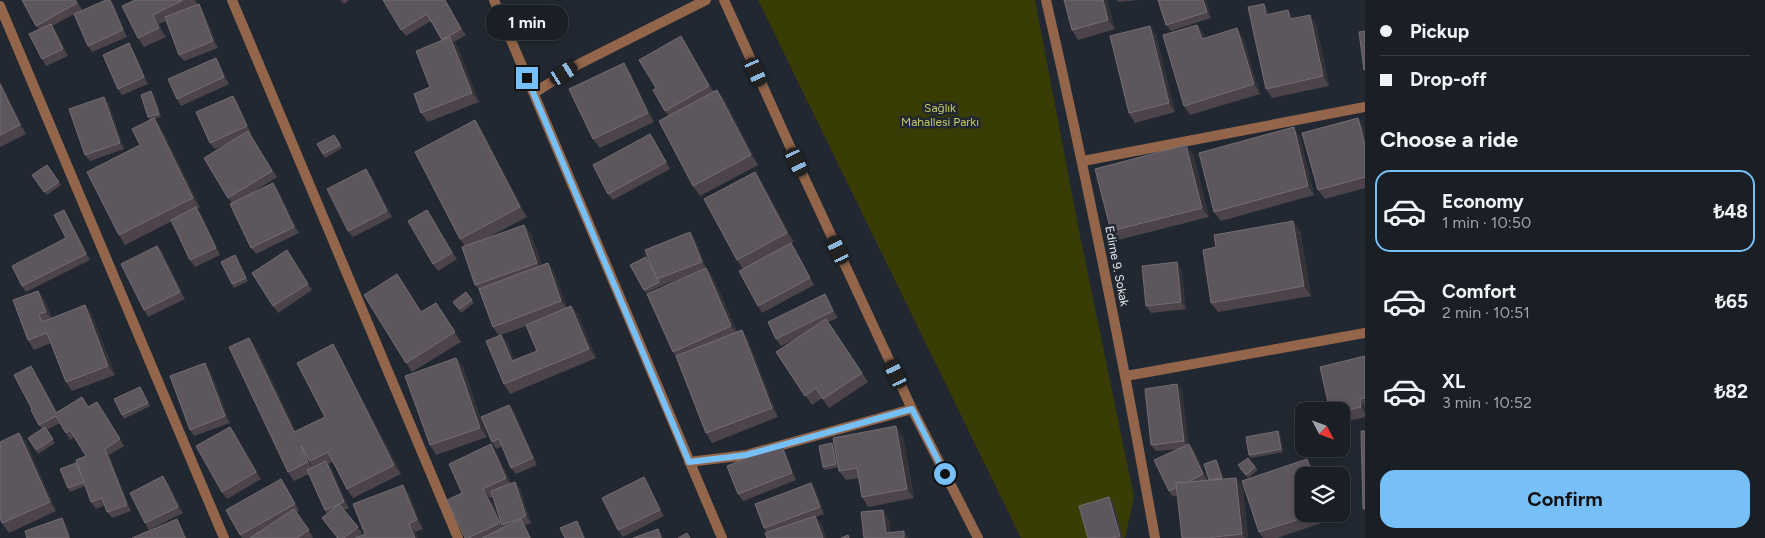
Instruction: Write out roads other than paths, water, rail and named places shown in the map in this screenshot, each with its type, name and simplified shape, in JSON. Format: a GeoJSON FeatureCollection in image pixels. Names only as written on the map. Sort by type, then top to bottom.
{"type":"FeatureCollection","features":[{"type":"Feature","properties":{"kind":"street"},"geometry":{"type":"LineString","coordinates":[[232,0],[458,538]]}},
{"type":"Feature","properties":{"kind":"street"},"geometry":{"type":"LineString","coordinates":[[494,0],[722,538]]}},
{"type":"Feature","properties":{"kind":"street"},"geometry":{"type":"LineString","coordinates":[[534,93],[579,64],[706,0]]}},
{"type":"Feature","properties":{"kind":"street"},"geometry":{"type":"LineString","coordinates":[[724,0],[912,409],[978,538]]}},
{"type":"Feature","properties":{"kind":"street","name":"Edirne 9. Sokak"},"geometry":{"type":"LineString","coordinates":[[1046,0],[1083,160],[1156,538]]}},
{"type":"Feature","properties":{"kind":"street"},"geometry":{"type":"LineString","coordinates":[[0,6],[224,538]]}},
{"type":"Feature","properties":{"kind":"street"},"geometry":{"type":"LineString","coordinates":[[1083,160],[1365,107]]}},
{"type":"Feature","properties":{"kind":"street"},"geometry":{"type":"LineString","coordinates":[[1126,376],[1365,334]]}},
{"type":"Feature","properties":{"kind":"street"},"geometry":{"type":"LineString","coordinates":[[689,462],[746,455],[912,409]]}},
{"type":"Feature","properties":{"kind":"park label","name":"Sağlık Mahallesi Parkı"},"geometry":{"type":"Point","coordinates":[940,115]}}]}
